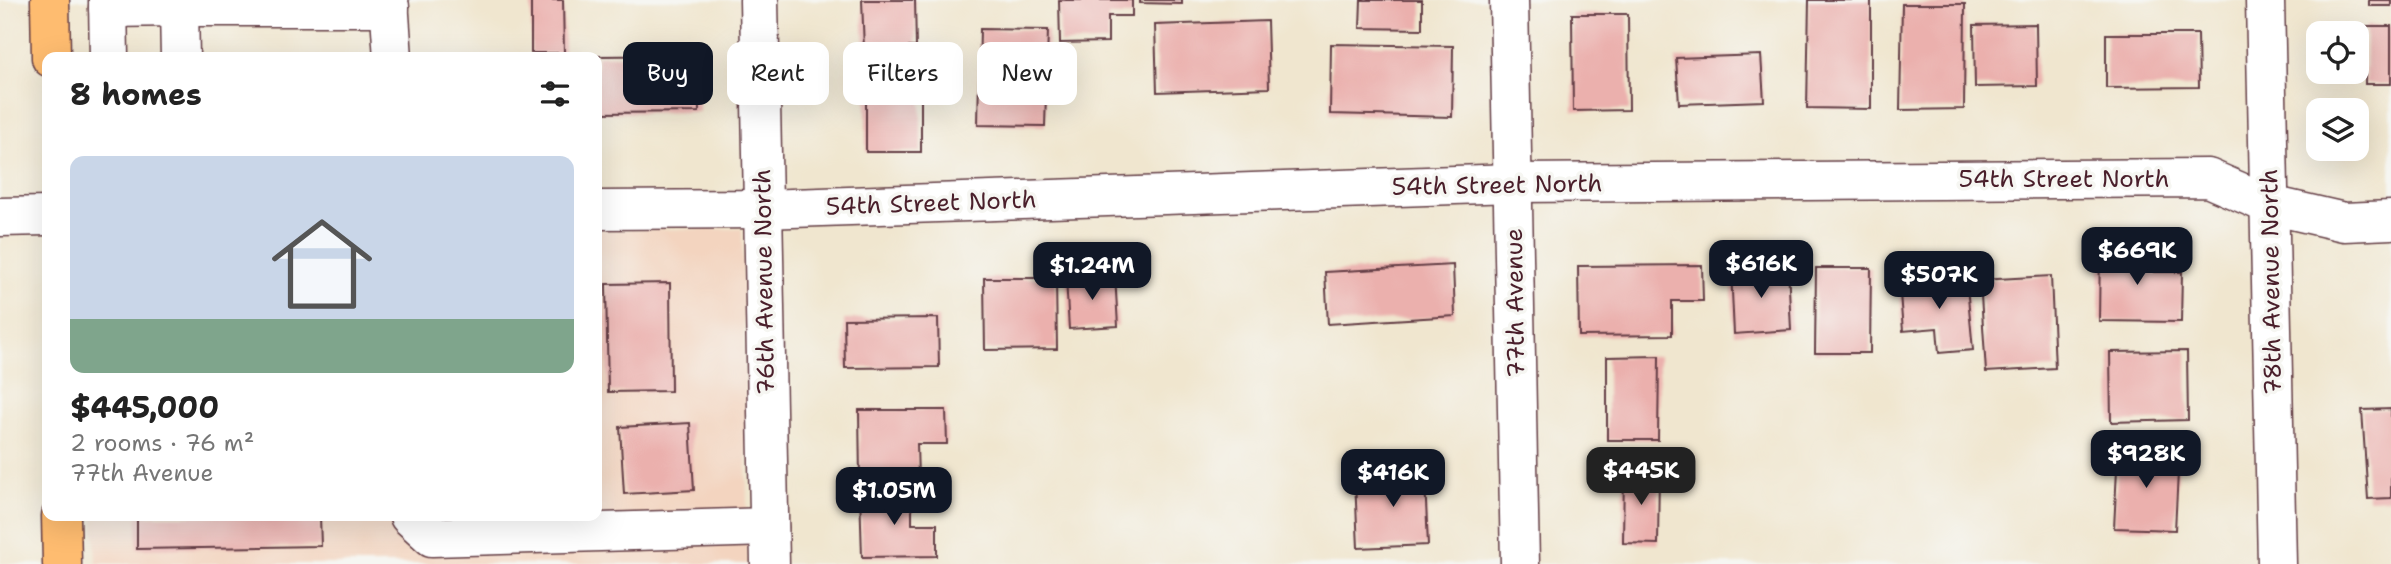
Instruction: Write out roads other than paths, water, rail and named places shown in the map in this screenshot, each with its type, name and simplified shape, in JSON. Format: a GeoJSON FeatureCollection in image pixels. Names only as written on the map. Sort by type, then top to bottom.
{"type":"FeatureCollection","features":[{"type":"Feature","properties":{"kind":"main road"},"geometry":{"type":"LineString","coordinates":[[51,0],[51,52]]}},
{"type":"Feature","properties":{"kind":"main road"},"geometry":{"type":"LineString","coordinates":[[61,521],[62,564]]}},
{"type":"Feature","properties":{"kind":"street","name":"76th Avenue North"},"geometry":{"type":"LineString","coordinates":[[759,0],[770,546]]}},
{"type":"Feature","properties":{"kind":"street","name":"77th Avenue"},"geometry":{"type":"LineString","coordinates":[[1509,0],[1520,564]]}},
{"type":"Feature","properties":{"kind":"street","name":"78th Avenue North"},"geometry":{"type":"LineString","coordinates":[[2265,0],[2277,564]]}},
{"type":"Feature","properties":{"kind":"street"},"geometry":{"type":"LineString","coordinates":[[109,52],[108,4],[179,6],[390,3],[393,52]]}},
{"type":"Feature","properties":{"kind":"street"},"geometry":{"type":"LineString","coordinates":[[179,6],[180,52]]}},
{"type":"Feature","properties":{"kind":"street","name":"54th Street North"},"geometry":{"type":"LineString","coordinates":[[602,210],[763,209],[1513,183],[2208,178],[2270,205],[2344,222],[2391,220]]}},
{"type":"Feature","properties":{"kind":"street"},"geometry":{"type":"LineString","coordinates":[[0,217],[42,216]]}},
{"type":"Feature","properties":{"kind":"street"},"geometry":{"type":"LineString","coordinates":[[414,521],[432,537],[770,546]]}}]}
